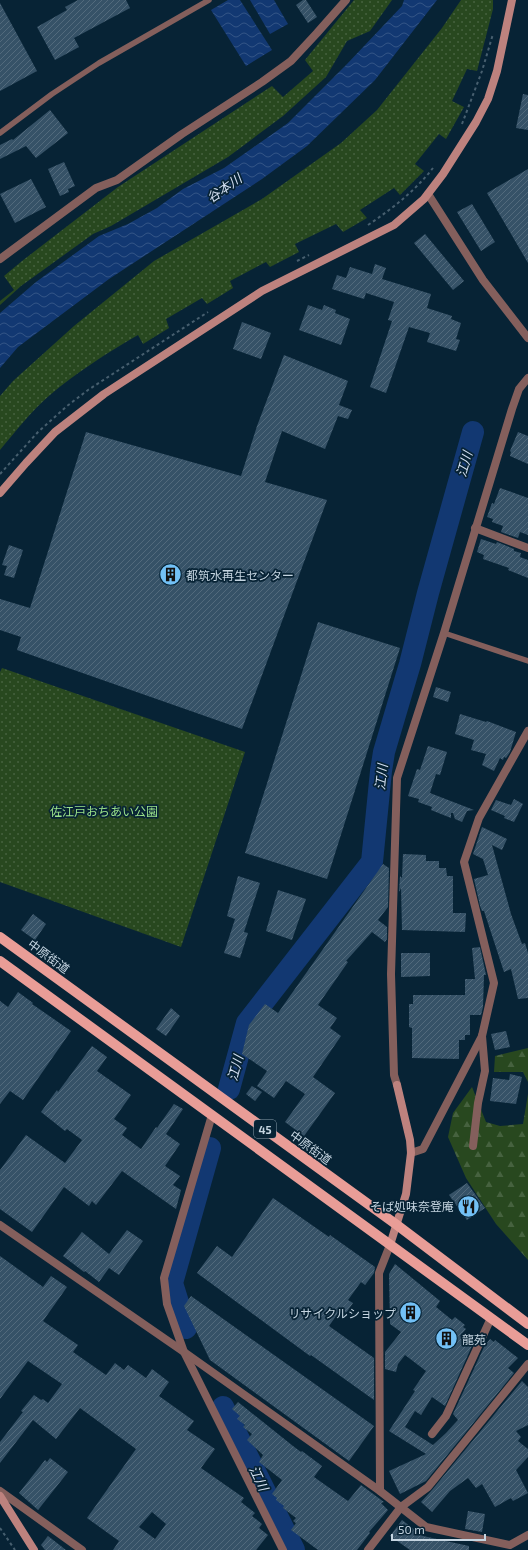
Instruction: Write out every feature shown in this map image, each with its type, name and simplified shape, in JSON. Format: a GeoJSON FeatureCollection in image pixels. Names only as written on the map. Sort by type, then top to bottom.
{"type":"FeatureCollection","features":[{"type":"Feature","properties":{"kind":"main road","name":"中原街道"},"geometry":{"type":"LineString","coordinates":[[0,937],[397,1225],[528,1324]]}},
{"type":"Feature","properties":{"kind":"main road","name":"45"},"geometry":{"type":"LineString","coordinates":[[0,961],[528,1345]]}},
{"type":"Feature","properties":{"kind":"street"},"geometry":{"type":"LineString","coordinates":[[0,259],[96,188],[117,180],[182,134],[262,82],[291,61],[346,0]]}},
{"type":"Feature","properties":{"kind":"street"},"geometry":{"type":"LineString","coordinates":[[0,493],[56,432],[104,394],[262,291],[394,225],[410,212],[428,194],[476,122],[488,99],[497,71],[512,0]]}},
{"type":"Feature","properties":{"kind":"street"},"geometry":{"type":"LineString","coordinates":[[428,194],[484,280],[528,338]]}},
{"type":"Feature","properties":{"kind":"street"},"geometry":{"type":"LineString","coordinates":[[380,1491],[379,1273],[397,1225],[406,1194],[411,1154],[410,1140],[394,1075],[391,974],[397,778],[444,633],[512,409],[519,389],[528,378]]}},
{"type":"Feature","properties":{"kind":"street"},"geometry":{"type":"LineString","coordinates":[[476,528],[528,548]]}},
{"type":"Feature","properties":{"kind":"street"},"geometry":{"type":"LineString","coordinates":[[411,1154],[423,1149],[482,1036],[494,983],[464,862],[479,818],[528,731]]}},
{"type":"Feature","properties":{"kind":"street"},"geometry":{"type":"LineString","coordinates":[[473,1146],[478,1103],[485,1071],[482,1036]]}},
{"type":"Feature","properties":{"kind":"street"},"geometry":{"type":"LineString","coordinates":[[212,1115],[164,1278],[167,1304],[184,1352],[282,1550]]}},
{"type":"Feature","properties":{"kind":"street"},"geometry":{"type":"LineString","coordinates":[[0,1225],[184,1352],[380,1491],[426,1527],[510,1545],[528,1535]]}},
{"type":"Feature","properties":{"kind":"street"},"geometry":{"type":"LineString","coordinates":[[432,1434],[446,1416],[491,1318]]}},
{"type":"Feature","properties":{"kind":"street"},"geometry":{"type":"LineString","coordinates":[[368,1550],[401,1507],[428,1487],[528,1364]]}},
{"type":"Feature","properties":{"kind":"street"},"geometry":{"type":"LineString","coordinates":[[0,1491],[82,1550]]}},
{"type":"Feature","properties":{"kind":"street"},"geometry":{"type":"LineString","coordinates":[[0,1496],[34,1550]]}},
{"type":"Feature","properties":{"kind":"lane"},"geometry":{"type":"LineString","coordinates":[[0,133],[52,94],[99,63],[209,0]]}},
{"type":"Feature","properties":{"kind":"lane"},"geometry":{"type":"LineString","coordinates":[[444,633],[528,661]]}},
{"type":"Feature","properties":{"kind":"path"},"geometry":{"type":"LineString","coordinates":[[460,129],[482,71],[494,32]]}},
{"type":"Feature","properties":{"kind":"path"},"geometry":{"type":"LineString","coordinates":[[366,227],[397,205],[421,183],[437,163]]}},
{"type":"Feature","properties":{"kind":"path"},"geometry":{"type":"LineString","coordinates":[[293,263],[313,253]]}},
{"type":"Feature","properties":{"kind":"path"},"geometry":{"type":"LineString","coordinates":[[0,474],[38,432],[67,406],[208,312]]}},
{"type":"Feature","properties":{"kind":"path"},"geometry":{"type":"LineString","coordinates":[[0,1528],[15,1550]]}},
{"type":"Feature","properties":{"kind":"green space"},"geometry":{"type":"Polygon","coordinates":[[[354,0],[392,0],[370,31],[347,41],[326,77],[283,116],[228,157],[111,226],[93,234],[21,286],[0,305],[0,301],[14,290],[4,276],[118,187],[272,86],[283,97],[313,71],[305,60],[354,0]]]}},
{"type":"Feature","properties":{"kind":"green space"},"geometry":{"type":"Polygon","coordinates":[[[461,0],[493,0],[493,9],[477,71],[467,69],[452,101],[464,107],[446,139],[439,134],[415,164],[424,171],[400,195],[394,188],[360,210],[367,218],[343,232],[336,224],[295,244],[299,252],[270,267],[266,262],[230,281],[233,288],[207,304],[202,298],[166,319],[169,328],[143,344],[138,335],[104,356],[71,378],[43,401],[0,450],[0,396],[13,381],[74,326],[154,261],[262,199],[341,143],[377,110],[442,28],[461,0]]]}},
{"type":"Feature","properties":{"kind":"green space","name":"佐江戸おちあい公園"},"geometry":{"type":"Polygon","coordinates":[[[2,668],[245,752],[181,947],[0,882],[0,672],[2,668]]]}},
{"type":"Feature","properties":{"kind":"green space"},"geometry":{"type":"Polygon","coordinates":[[[528,1048],[528,1082],[523,1072],[494,1072],[495,1056],[528,1048]]]}},
{"type":"Feature","properties":{"kind":"green space"},"geometry":{"type":"Polygon","coordinates":[[[472,1087],[486,1122],[500,1126],[523,1124],[528,1094],[528,1260],[496,1224],[466,1178],[448,1137],[453,1113],[472,1087]]]}},
{"type":"Feature","properties":{"kind":"water"},"geometry":{"type":"Polygon","coordinates":[[[228,0],[240,0],[272,50],[246,66],[211,10],[228,0]]]}},
{"type":"Feature","properties":{"kind":"water"},"geometry":{"type":"Polygon","coordinates":[[[250,0],[274,0],[288,24],[270,34],[250,0]]]}},
{"type":"Feature","properties":{"kind":"water","name":"谷本川"},"geometry":{"type":"Polygon","coordinates":[[[404,0],[437,0],[375,80],[307,146],[262,179],[109,279],[18,347],[0,368],[0,313],[36,282],[99,236],[128,224],[157,208],[183,189],[224,168],[288,123],[402,6],[404,0]]]}},
{"type":"Feature","properties":{"kind":"building"},"geometry":{"type":"Polygon","coordinates":[[[78,0],[126,0],[130,8],[74,38],[79,47],[55,60],[37,27],[67,10],[65,7],[78,0]]]}},
{"type":"Feature","properties":{"kind":"building"},"geometry":{"type":"Polygon","coordinates":[[[303,0],[306,0],[317,17],[308,23],[296,5],[303,0]]]}},
{"type":"Feature","properties":{"kind":"building"},"geometry":{"type":"Polygon","coordinates":[[[0,3],[37,71],[0,91],[0,3]]]}},
{"type":"Feature","properties":{"kind":"building"},"geometry":{"type":"Polygon","coordinates":[[[523,94],[528,95],[528,130],[516,128],[523,94]]]}},
{"type":"Feature","properties":{"kind":"building"},"geometry":{"type":"Polygon","coordinates":[[[50,110],[68,133],[36,158],[26,146],[0,159],[0,145],[12,139],[13,140],[50,110]]]}},
{"type":"Feature","properties":{"kind":"building"},"geometry":{"type":"Polygon","coordinates":[[[64,162],[75,186],[68,189],[69,192],[60,196],[48,169],[64,162]]]}},
{"type":"Feature","properties":{"kind":"building"},"geometry":{"type":"Polygon","coordinates":[[[528,169],[528,263],[487,193],[528,169]]]}},
{"type":"Feature","properties":{"kind":"building"},"geometry":{"type":"Polygon","coordinates":[[[31,179],[46,207],[15,223],[0,194],[31,179]]]}},
{"type":"Feature","properties":{"kind":"building"},"geometry":{"type":"Polygon","coordinates":[[[472,204],[495,242],[481,251],[457,212],[472,204]]]}},
{"type":"Feature","properties":{"kind":"building"},"geometry":{"type":"Polygon","coordinates":[[[425,234],[464,281],[453,290],[414,243],[425,234]]]}},
{"type":"Feature","properties":{"kind":"building"},"geometry":{"type":"Polygon","coordinates":[[[375,264],[386,268],[382,279],[431,294],[427,308],[452,316],[451,319],[461,323],[456,339],[460,340],[456,351],[427,342],[430,333],[409,327],[386,393],[370,387],[392,321],[388,320],[394,302],[366,293],[364,299],[332,289],[337,275],[346,278],[350,267],[372,274],[375,264]]]}},
{"type":"Feature","properties":{"kind":"building"},"geometry":{"type":"Polygon","coordinates":[[[308,305],[322,310],[324,305],[336,310],[335,313],[350,319],[341,345],[299,330],[308,305]]]}},
{"type":"Feature","properties":{"kind":"building"},"geometry":{"type":"Polygon","coordinates":[[[242,322],[271,333],[261,359],[233,349],[242,322]]]}},
{"type":"Feature","properties":{"kind":"building","name":"都筑水再生センター"},"geometry":{"type":"Polygon","coordinates":[[[284,355],[348,381],[339,405],[352,410],[348,419],[338,416],[325,449],[282,431],[265,482],[327,500],[242,729],[17,650],[21,637],[0,630],[0,599],[30,608],[86,432],[241,476],[257,426],[284,355]]]}},
{"type":"Feature","properties":{"kind":"building"},"geometry":{"type":"Polygon","coordinates":[[[518,432],[528,436],[528,464],[510,456],[510,451],[518,432]]]}},
{"type":"Feature","properties":{"kind":"building"},"geometry":{"type":"Polygon","coordinates":[[[500,488],[528,498],[528,535],[520,532],[518,538],[501,532],[503,526],[492,522],[493,519],[487,517],[500,488]]]}},
{"type":"Feature","properties":{"kind":"building"},"geometry":{"type":"Polygon","coordinates":[[[481,539],[496,544],[497,542],[521,553],[520,557],[528,560],[528,578],[508,570],[509,568],[483,559],[484,555],[477,552],[481,539]]]}},
{"type":"Feature","properties":{"kind":"building"},"geometry":{"type":"Polygon","coordinates":[[[9,545],[23,550],[14,578],[4,575],[7,566],[2,565],[9,545]]]}},
{"type":"Feature","properties":{"kind":"building"},"geometry":{"type":"Polygon","coordinates":[[[318,622],[400,648],[327,879],[245,853],[318,622]]]}},
{"type":"Feature","properties":{"kind":"building"},"geometry":{"type":"Polygon","coordinates":[[[436,687],[451,692],[448,702],[433,697],[436,687]]]}},
{"type":"Feature","properties":{"kind":"building"},"geometry":{"type":"Polygon","coordinates":[[[460,714],[486,722],[487,721],[516,732],[510,752],[506,758],[504,757],[503,760],[500,758],[494,771],[482,765],[486,754],[471,750],[474,740],[455,734],[460,714]]]}},
{"type":"Feature","properties":{"kind":"building"},"geometry":{"type":"Polygon","coordinates":[[[428,746],[447,752],[440,775],[436,774],[430,793],[474,810],[467,811],[462,822],[455,819],[453,813],[451,813],[451,818],[431,810],[432,807],[418,802],[419,799],[408,796],[417,769],[420,770],[428,746]]]}},
{"type":"Feature","properties":{"kind":"building"},"geometry":{"type":"Polygon","coordinates":[[[514,799],[523,804],[514,822],[491,810],[496,800],[511,805],[514,799]]]}},
{"type":"Feature","properties":{"kind":"building"},"geometry":{"type":"Polygon","coordinates":[[[482,827],[507,839],[502,850],[492,845],[511,914],[522,944],[525,943],[528,953],[528,998],[518,999],[511,969],[504,972],[484,911],[482,911],[480,906],[474,879],[488,875],[483,859],[473,854],[482,827]]]}},
{"type":"Feature","properties":{"kind":"building"},"geometry":{"type":"Polygon","coordinates":[[[403,854],[426,855],[426,861],[439,861],[439,868],[446,868],[447,876],[453,876],[453,913],[466,913],[465,932],[402,930],[401,888],[399,892],[400,876],[402,878],[403,854]]]}},
{"type":"Feature","properties":{"kind":"building"},"geometry":{"type":"Polygon","coordinates":[[[383,864],[389,868],[388,907],[378,920],[387,927],[387,939],[385,942],[372,932],[346,961],[348,962],[318,1005],[337,1018],[330,1028],[341,1036],[313,1077],[335,1093],[304,1136],[285,1122],[305,1094],[286,1081],[274,1098],[257,1086],[267,1071],[242,1054],[249,1025],[265,1004],[278,1013],[383,864]]]}},
{"type":"Feature","properties":{"kind":"building"},"geometry":{"type":"Polygon","coordinates":[[[238,876],[260,883],[244,932],[248,933],[240,958],[224,953],[235,919],[227,916],[238,876]]]}},
{"type":"Feature","properties":{"kind":"building"},"geometry":{"type":"Polygon","coordinates":[[[278,890],[306,899],[292,940],[266,931],[278,890]]]}},
{"type":"Feature","properties":{"kind":"building"},"geometry":{"type":"Polygon","coordinates":[[[33,914],[46,924],[35,940],[21,930],[33,914]]]}},
{"type":"Feature","properties":{"kind":"building"},"geometry":{"type":"Polygon","coordinates":[[[480,947],[486,975],[484,975],[483,1007],[481,1015],[470,1015],[470,1035],[465,1035],[465,1040],[459,1040],[459,1059],[412,1058],[412,1028],[409,1027],[409,1004],[413,1004],[413,995],[465,995],[465,979],[475,979],[472,948],[480,947]]]}},
{"type":"Feature","properties":{"kind":"building"},"geometry":{"type":"Polygon","coordinates":[[[401,953],[430,953],[430,976],[401,977],[401,953]]]}},
{"type":"Feature","properties":{"kind":"building"},"geometry":{"type":"Polygon","coordinates":[[[18,992],[33,1003],[32,1004],[71,1031],[23,1100],[10,1091],[0,1104],[0,1001],[8,1007],[18,992]]]}},
{"type":"Feature","properties":{"kind":"building"},"geometry":{"type":"Polygon","coordinates":[[[171,1008],[180,1016],[166,1036],[156,1029],[171,1008]]]}},
{"type":"Feature","properties":{"kind":"building"},"geometry":{"type":"Polygon","coordinates":[[[506,1031],[510,1047],[495,1050],[491,1034],[506,1031]]]}},
{"type":"Feature","properties":{"kind":"building"},"geometry":{"type":"Polygon","coordinates":[[[92,1046],[107,1057],[97,1071],[131,1095],[114,1119],[127,1128],[122,1135],[141,1149],[174,1104],[183,1109],[166,1134],[180,1144],[165,1166],[180,1176],[173,1185],[181,1190],[176,1209],[122,1171],[96,1205],[92,1201],[89,1206],[64,1187],[32,1232],[0,1209],[0,1170],[26,1135],[65,1163],[82,1140],[67,1129],[65,1131],[41,1112],[57,1090],[58,1092],[92,1046]]]}},
{"type":"Feature","properties":{"kind":"building"},"geometry":{"type":"Polygon","coordinates":[[[510,1074],[522,1077],[516,1104],[490,1101],[493,1078],[509,1080],[510,1074]]]}},
{"type":"Feature","properties":{"kind":"building"},"geometry":{"type":"Polygon","coordinates":[[[252,1086],[262,1092],[255,1101],[246,1094],[252,1086]]]}},
{"type":"Feature","properties":{"kind":"building"},"geometry":{"type":"Polygon","coordinates":[[[467,1183],[485,1208],[467,1220],[449,1195],[467,1183]]]}},
{"type":"Feature","properties":{"kind":"building"},"geometry":{"type":"Polygon","coordinates":[[[273,1198],[329,1237],[330,1235],[375,1267],[374,1273],[365,1285],[361,1282],[348,1300],[353,1303],[346,1313],[341,1309],[329,1326],[374,1358],[374,1400],[311,1355],[310,1356],[197,1273],[217,1246],[232,1257],[273,1198]]]}},
{"type":"Feature","properties":{"kind":"building"},"geometry":{"type":"Polygon","coordinates":[[[127,1230],[143,1241],[119,1275],[109,1268],[99,1282],[63,1256],[82,1232],[109,1254],[127,1230]]]}},
{"type":"Feature","properties":{"kind":"building"},"geometry":{"type":"Polygon","coordinates":[[[0,1256],[43,1287],[51,1276],[67,1287],[43,1321],[78,1345],[73,1352],[106,1375],[115,1363],[124,1370],[128,1365],[146,1378],[152,1369],[169,1382],[159,1396],[194,1421],[187,1430],[215,1449],[201,1468],[244,1498],[241,1502],[255,1513],[252,1516],[262,1524],[259,1528],[268,1535],[256,1550],[113,1550],[119,1541],[87,1518],[136,1449],[80,1408],[56,1439],[33,1420],[0,1463],[0,1442],[23,1412],[21,1411],[34,1395],[48,1403],[62,1384],[28,1361],[0,1399],[0,1256]],[[152,1512],[139,1527],[155,1539],[166,1524],[152,1512]]]}},
{"type":"Feature","properties":{"kind":"building"},"geometry":{"type":"Polygon","coordinates":[[[395,1264],[440,1301],[436,1307],[452,1320],[455,1317],[465,1325],[463,1327],[466,1329],[460,1336],[472,1346],[445,1406],[432,1397],[421,1415],[415,1411],[405,1427],[433,1445],[446,1433],[458,1420],[453,1414],[485,1345],[490,1339],[494,1342],[495,1340],[518,1358],[508,1368],[514,1373],[426,1481],[400,1494],[389,1471],[426,1454],[389,1431],[426,1371],[405,1355],[398,1364],[396,1372],[385,1369],[385,1352],[401,1332],[390,1324],[389,1274],[395,1264]]]}},
{"type":"Feature","properties":{"kind":"building"},"geometry":{"type":"Polygon","coordinates":[[[191,1296],[374,1426],[349,1461],[210,1360],[184,1306],[191,1296]]]}},
{"type":"Feature","properties":{"kind":"building"},"geometry":{"type":"Polygon","coordinates":[[[522,1381],[528,1387],[528,1425],[516,1431],[521,1437],[518,1441],[528,1449],[528,1457],[516,1470],[528,1493],[513,1501],[511,1498],[495,1507],[482,1484],[476,1488],[468,1478],[450,1491],[432,1512],[421,1502],[522,1381]]]}},
{"type":"Feature","properties":{"kind":"building"},"geometry":{"type":"Polygon","coordinates":[[[238,1402],[293,1446],[322,1466],[314,1477],[348,1501],[361,1485],[384,1502],[381,1503],[388,1510],[369,1532],[370,1533],[357,1550],[318,1550],[291,1530],[296,1523],[293,1521],[296,1518],[283,1508],[284,1506],[276,1500],[277,1498],[272,1494],[282,1480],[259,1462],[263,1455],[247,1440],[252,1434],[243,1427],[245,1425],[237,1419],[240,1416],[232,1409],[238,1402]]]}},
{"type":"Feature","properties":{"kind":"building"},"geometry":{"type":"Polygon","coordinates":[[[50,1458],[68,1472],[38,1510],[19,1493],[45,1460],[47,1462],[50,1458]]]}},
{"type":"Feature","properties":{"kind":"building"},"geometry":{"type":"Polygon","coordinates":[[[468,1511],[485,1514],[482,1532],[465,1529],[468,1511]]]}},
{"type":"Feature","properties":{"kind":"building"},"geometry":{"type":"Polygon","coordinates":[[[402,1520],[423,1536],[469,1546],[469,1550],[410,1550],[390,1536],[402,1520]]]}},
{"type":"Feature","properties":{"kind":"building"},"geometry":{"type":"Polygon","coordinates":[[[48,1536],[66,1550],[45,1550],[41,1545],[48,1536]]]}},
{"type":"Feature","properties":{"kind":"waterway","name":"江川"},"geometry":{"type":"LineString","coordinates":[[229,1089],[247,1023],[372,862],[384,752],[410,664],[428,593],[473,432]]}},
{"type":"Feature","properties":{"kind":"waterway","name":"江川"},"geometry":{"type":"LineString","coordinates":[[186,1328],[172,1283],[210,1148]]}},
{"type":"Feature","properties":{"kind":"waterway","name":"江川"},"geometry":{"type":"LineString","coordinates":[[223,1407],[294,1550]]}},
{"type":"Feature","properties":{"kind":"place","name":"都筑水再生センター"},"geometry":{"type":"Point","coordinates":[170,575]}},
{"type":"Feature","properties":{"kind":"place","name":"そば処味奈登庵"},"geometry":{"type":"Point","coordinates":[469,1206]}},
{"type":"Feature","properties":{"kind":"place","name":"リサイクルショップ"},"geometry":{"type":"Point","coordinates":[411,1313]}},
{"type":"Feature","properties":{"kind":"place","name":"龍苑"},"geometry":{"type":"Point","coordinates":[446,1339]}}]}
